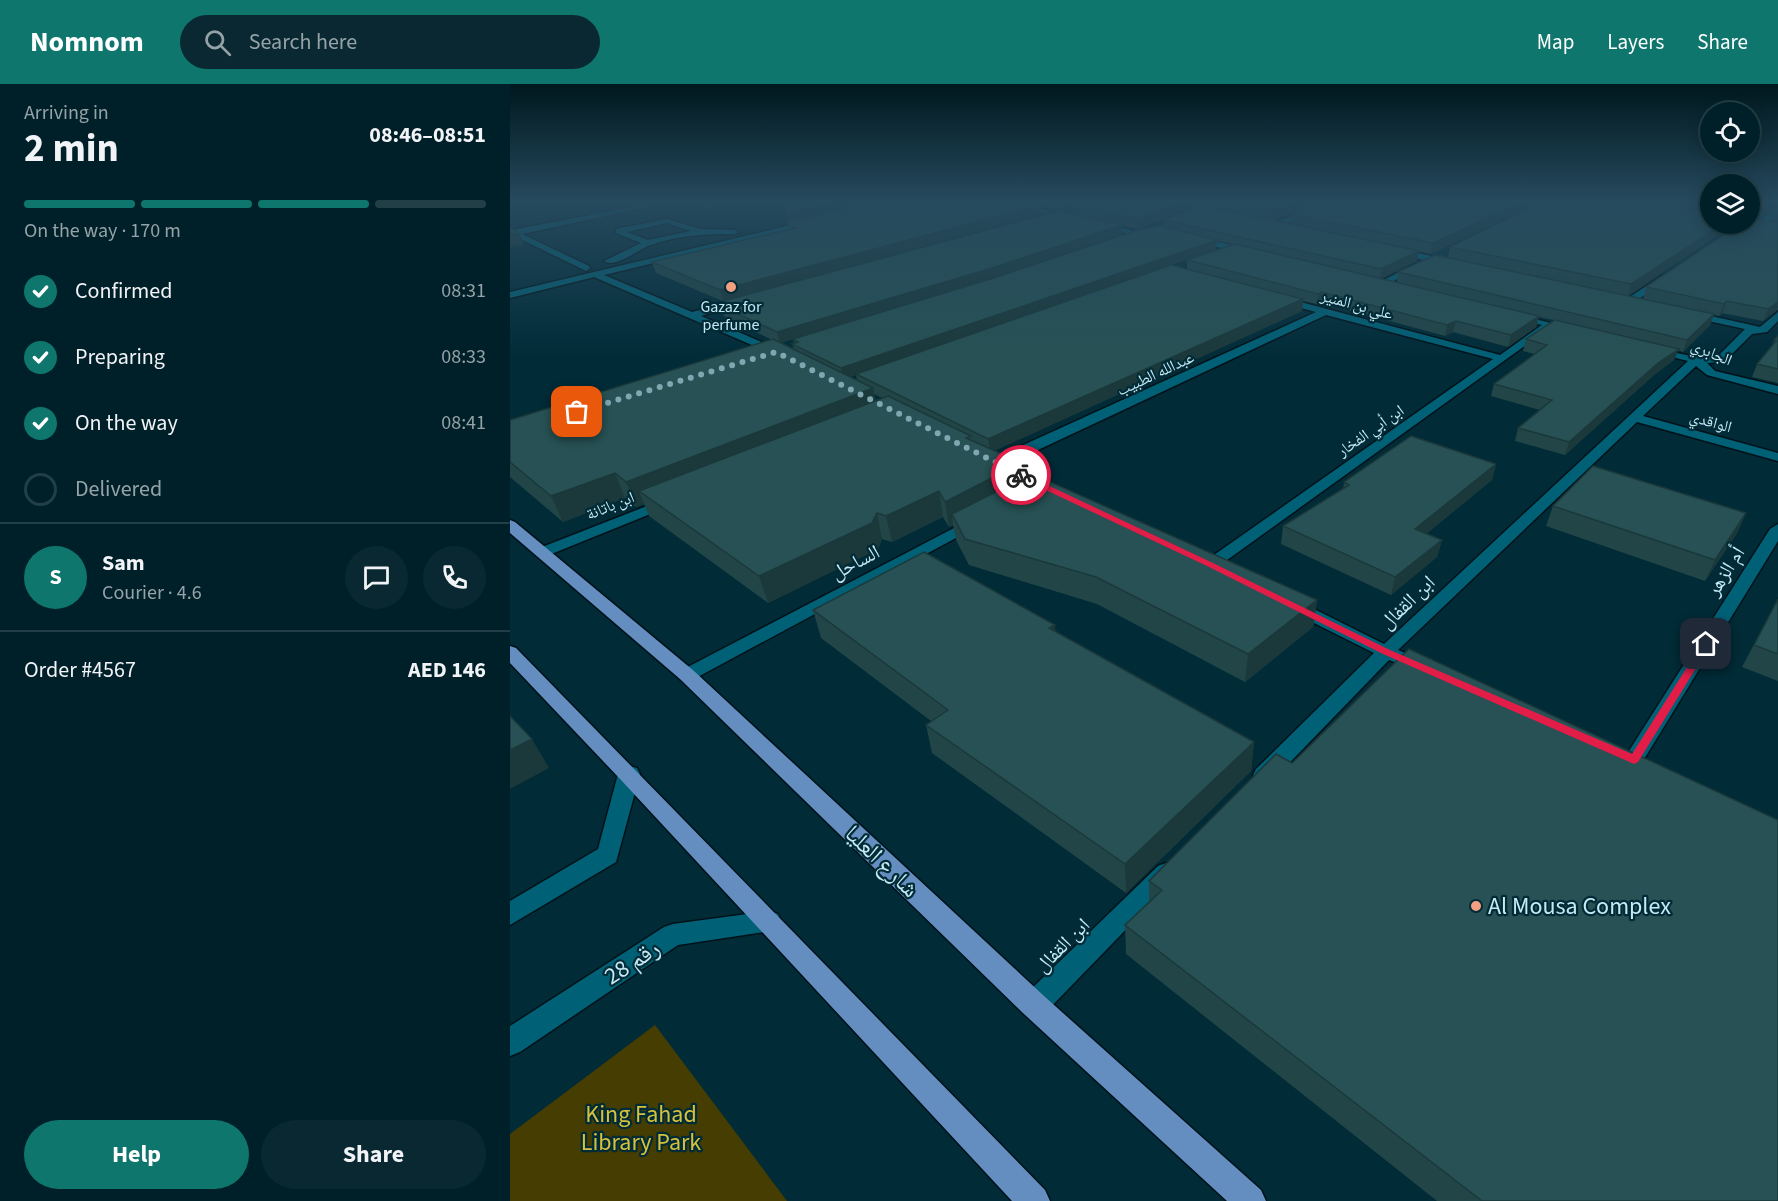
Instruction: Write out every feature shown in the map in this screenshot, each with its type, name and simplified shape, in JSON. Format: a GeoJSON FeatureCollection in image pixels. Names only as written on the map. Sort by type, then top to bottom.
{"type":"FeatureCollection","features":[{"type":"Feature","properties":{"kind":"main road","name":"شارع العليا"},"geometry":{"type":"LineString","coordinates":[[510,525],[687,675],[1034,1005],[1250,1201]]}},
{"type":"Feature","properties":{"kind":"main road"},"geometry":{"type":"LineString","coordinates":[[510,652],[629,774],[1034,1201]]}},
{"type":"Feature","properties":{"kind":"street"},"geometry":{"type":"LineString","coordinates":[[554,253],[590,271],[786,354],[754,358]]}},
{"type":"Feature","properties":{"kind":"street"},"geometry":{"type":"LineString","coordinates":[[590,271],[628,253]]}},
{"type":"Feature","properties":{"kind":"street"},"geometry":{"type":"LineString","coordinates":[[510,295],[590,271],[661,253]]}},
{"type":"Feature","properties":{"kind":"street"},"geometry":{"type":"LineString","coordinates":[[510,286],[667,253]]}},
{"type":"Feature","properties":{"kind":"street"},"geometry":{"type":"LineString","coordinates":[[1213,255],[1219,253]]}},
{"type":"Feature","properties":{"kind":"street"},"geometry":{"type":"LineString","coordinates":[[1256,253],[1268,256]]}},
{"type":"Feature","properties":{"kind":"street"},"geometry":{"type":"LineString","coordinates":[[1406,253],[1455,264]]}},
{"type":"Feature","properties":{"kind":"street"},"geometry":{"type":"LineString","coordinates":[[1383,283],[1442,254]]}},
{"type":"Feature","properties":{"kind":"street"},"geometry":{"type":"LineString","coordinates":[[1630,301],[1677,269]]}},
{"type":"Feature","properties":{"kind":"street"},"geometry":{"type":"LineString","coordinates":[[1371,281],[1394,286]]}},
{"type":"Feature","properties":{"kind":"street","name":"علي بن المنير"},"geometry":{"type":"LineString","coordinates":[[1271,297],[1500,358]]}},
{"type":"Feature","properties":{"kind":"street"},"geometry":{"type":"LineString","coordinates":[[693,315],[750,299]]}},
{"type":"Feature","properties":{"kind":"street"},"geometry":{"type":"LineString","coordinates":[[1619,299],[1641,304]]}},
{"type":"Feature","properties":{"kind":"street","name":"عبدالله الطبيب"},"geometry":{"type":"LineString","coordinates":[[997,464],[1326,311]]}},
{"type":"Feature","properties":{"kind":"street"},"geometry":{"type":"LineString","coordinates":[[1675,311],[1763,330]]}},
{"type":"Feature","properties":{"kind":"street"},"geometry":{"type":"LineString","coordinates":[[1506,313],[1584,332]]}},
{"type":"Feature","properties":{"kind":"street"},"geometry":{"type":"LineString","coordinates":[[1696,360],[1720,360],[1749,331],[1763,330],[1778,315]]}},
{"type":"Feature","properties":{"kind":"street","name":"ابن أبي الفخار"},"geometry":{"type":"LineString","coordinates":[[1230,575],[1204,562],[1550,324]]}},
{"type":"Feature","properties":{"kind":"street","name":"الجابري"},"geometry":{"type":"LineString","coordinates":[[1640,346],[1696,360],[1711,373],[1778,390]]}},
{"type":"Feature","properties":{"kind":"street","name":"ابن القفال"},"geometry":{"type":"LineString","coordinates":[[1252,787],[1386,652],[1696,360]]}},
{"type":"Feature","properties":{"kind":"street","name":"الواقدي"},"geometry":{"type":"LineString","coordinates":[[1634,417],[1778,457]]}},
{"type":"Feature","properties":{"kind":"street"},"geometry":{"type":"LineString","coordinates":[[976,454],[1064,496]]}},
{"type":"Feature","properties":{"kind":"street"},"geometry":{"type":"LineString","coordinates":[[1022,497],[1043,486]]}},
{"type":"Feature","properties":{"kind":"street","name":"ابن باتانة"},"geometry":{"type":"LineString","coordinates":[[543,552],[685,495]]}},
{"type":"Feature","properties":{"kind":"street","name":"الساحل"},"geometry":{"type":"LineString","coordinates":[[687,675],[990,514]]}},
{"type":"Feature","properties":{"kind":"street","name":"أم الزهر"},"geometry":{"type":"LineString","coordinates":[[1634,759],[1778,529]]}},
{"type":"Feature","properties":{"kind":"street"},"geometry":{"type":"LineString","coordinates":[[1282,601],[1386,652],[1437,673]]}},
{"type":"Feature","properties":{"kind":"street"},"geometry":{"type":"LineString","coordinates":[[510,914],[608,855],[629,774]]}},
{"type":"Feature","properties":{"kind":"street","name":"ابن القفال"},"geometry":{"type":"LineString","coordinates":[[1034,1005],[1176,862]]}},
{"type":"Feature","properties":{"kind":"street","name":"رقم 28"},"geometry":{"type":"LineString","coordinates":[[510,1042],[673,935],[769,922]]}},
{"type":"Feature","properties":{"kind":"green space","name":"King Fahad Library Park"},"geometry":{"type":"Polygon","coordinates":[[[655,1025],[787,1201],[510,1201],[510,1134],[655,1025]]]}},
{"type":"Feature","properties":{"kind":"building","name":"Gazaz for perfume"},"geometry":{"type":"Polygon","coordinates":[[[690,253],[859,253],[720,290],[652,262],[690,253]]]}},
{"type":"Feature","properties":{"kind":"building"},"geometry":{"type":"Polygon","coordinates":[[[901,253],[1037,253],[777,332],[721,306],[727,300],[901,253]]]}},
{"type":"Feature","properties":{"kind":"building"},"geometry":{"type":"Polygon","coordinates":[[[1069,253],[1178,253],[841,368],[792,344],[798,342],[793,339],[1069,253]]]}},
{"type":"Feature","properties":{"kind":"building"},"geometry":{"type":"Polygon","coordinates":[[[1208,253],[1274,253],[1539,316],[1511,335],[1456,321],[1447,325],[1187,260],[1208,253]]]}},
{"type":"Feature","properties":{"kind":"building"},"geometry":{"type":"Polygon","coordinates":[[[1311,253],[1415,253],[1381,269],[1311,253]]]}},
{"type":"Feature","properties":{"kind":"building"},"geometry":{"type":"Polygon","coordinates":[[[1480,253],[1678,253],[1631,284],[1480,253]]]}},
{"type":"Feature","properties":{"kind":"building"},"geometry":{"type":"Polygon","coordinates":[[[1697,253],[1778,253],[1778,302],[1768,309],[1727,301],[1724,304],[1646,287],[1697,253]]]}},
{"type":"Feature","properties":{"kind":"building"},"geometry":{"type":"Polygon","coordinates":[[[1435,255],[1714,314],[1687,340],[1398,272],[1435,255]]]}},
{"type":"Feature","properties":{"kind":"building"},"geometry":{"type":"Polygon","coordinates":[[[1171,265],[1303,299],[988,439],[856,374],[1171,265]]]}},
{"type":"Feature","properties":{"kind":"building"},"geometry":{"type":"Polygon","coordinates":[[[1555,320],[1679,349],[1658,363],[1569,442],[1518,428],[1552,400],[1494,384],[1547,345],[1526,339],[1555,320]]]}},
{"type":"Feature","properties":{"kind":"building"},"geometry":{"type":"Polygon","coordinates":[[[1778,336],[1778,369],[1757,364],[1776,341],[1774,340],[1778,336]]]}},
{"type":"Feature","properties":{"kind":"building"},"geometry":{"type":"Polygon","coordinates":[[[773,339],[873,388],[626,482],[615,473],[551,496],[510,462],[510,420],[773,339]]]}},
{"type":"Feature","properties":{"kind":"building"},"geometry":{"type":"Polygon","coordinates":[[[888,396],[971,436],[966,438],[1011,458],[1003,461],[1015,466],[945,502],[939,491],[886,516],[877,513],[872,523],[759,576],[639,491],[888,396]]]}},
{"type":"Feature","properties":{"kind":"building"},"geometry":{"type":"Polygon","coordinates":[[[1411,436],[1496,464],[1415,529],[1442,540],[1395,577],[1283,526],[1349,485],[1344,482],[1411,436]]]}},
{"type":"Feature","properties":{"kind":"building"},"geometry":{"type":"Polygon","coordinates":[[[1593,466],[1746,513],[1715,560],[1553,506],[1593,466]]]}},
{"type":"Feature","properties":{"kind":"building"},"geometry":{"type":"Polygon","coordinates":[[[1032,474],[1317,600],[1248,654],[1096,577],[965,539],[952,514],[1032,474]]]}},
{"type":"Feature","properties":{"kind":"building"},"geometry":{"type":"Polygon","coordinates":[[[924,552],[1055,625],[1049,628],[1254,742],[1125,864],[926,725],[948,710],[813,610],[924,552]]]}},
{"type":"Feature","properties":{"kind":"building"},"geometry":{"type":"Polygon","coordinates":[[[1778,599],[1778,654],[1754,645],[1778,599]]]}},
{"type":"Feature","properties":{"kind":"building","name":"Al Mousa Complex"},"geometry":{"type":"Polygon","coordinates":[[[1409,649],[1778,820],[1778,1201],[1482,1201],[1125,925],[1162,890],[1149,881],[1276,754],[1292,763],[1409,649]]]}},
{"type":"Feature","properties":{"kind":"building"},"geometry":{"type":"Polygon","coordinates":[[[510,716],[532,739],[510,750],[510,716]]]}},
{"type":"Feature","properties":{"kind":"way so far"},"geometry":{"type":"LineString","coordinates":[[577,412],[776,352],[891,412],[1021,475]]}},
{"type":"Feature","properties":{"kind":"place","name":"Gazaz for perfume"},"geometry":{"type":"Point","coordinates":[731,287]}},
{"type":"Feature","properties":{"kind":"place","name":"Al Mousa Complex"},"geometry":{"type":"Point","coordinates":[1476,906]}},
{"type":"Feature","properties":{"kind":"route"},"geometry":{"type":"LineString","coordinates":[[1021,475],[1386,652],[1634,759],[1706,644]]}}]}
